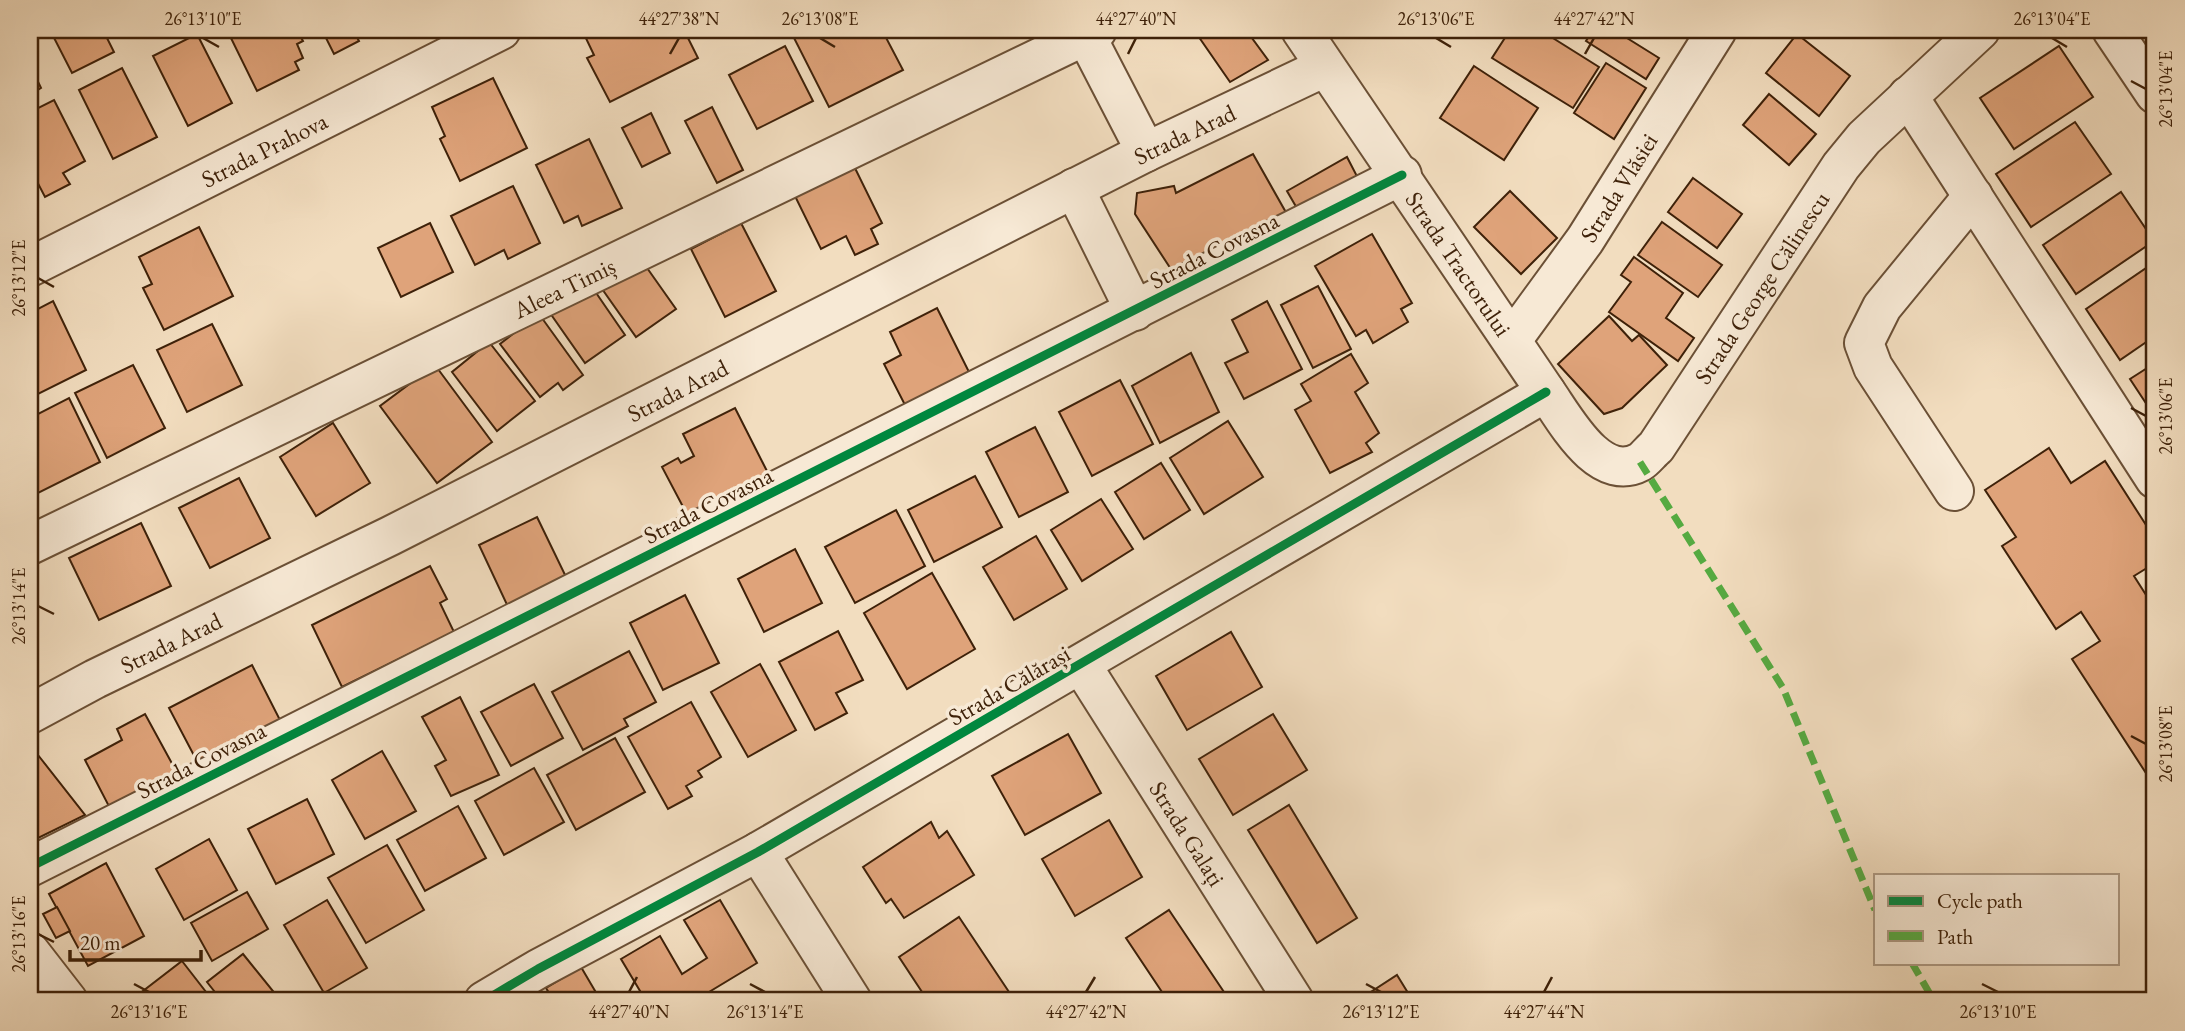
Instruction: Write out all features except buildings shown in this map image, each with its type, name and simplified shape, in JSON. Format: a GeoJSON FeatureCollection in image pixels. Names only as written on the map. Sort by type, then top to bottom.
{"type":"FeatureCollection","features":[{"type":"Feature","properties":{"kind":"street","name":"Strada Prahova"},"geometry":{"type":"LineString","coordinates":[[30,267],[501,30]]}},
{"type":"Feature","properties":{"kind":"street","name":"Strada Vlăsiei"},"geometry":{"type":"LineString","coordinates":[[1512,340],[1585,240],[1717,30]]}},
{"type":"Feature","properties":{"kind":"street","name":"Strada George Călinescu"},"geometry":{"type":"LineString","coordinates":[[1546,392],[1583,442],[1600,459],[1620,467],[1640,462],[1656,447],[1677,417],[1841,166],[1864,138],[1980,30]]}},
{"type":"Feature","properties":{"kind":"street"},"geometry":{"type":"LineString","coordinates":[[2112,30],[2155,94]]}},
{"type":"Feature","properties":{"kind":"street"},"geometry":{"type":"LineString","coordinates":[[1091,33],[1146,152]]}},
{"type":"Feature","properties":{"kind":"street","name":"Aleea Timiș"},"geometry":{"type":"LineString","coordinates":[[30,545],[1091,33]]}},
{"type":"Feature","properties":{"kind":"street","name":"Strada Tractorului"},"geometry":{"type":"LineString","coordinates":[[1316,44],[1546,392]]}},
{"type":"Feature","properties":{"kind":"street","name":"Strada Arad"},"geometry":{"type":"LineString","coordinates":[[30,714],[94,679],[390,536],[1146,152],[1316,44]]}},
{"type":"Feature","properties":{"kind":"street"},"geometry":{"type":"LineString","coordinates":[[1908,96],[2155,479]]}},
{"type":"Feature","properties":{"kind":"street","name":"Strada Covasna"},"geometry":{"type":"LineString","coordinates":[[30,867],[1402,175]]}},
{"type":"Feature","properties":{"kind":"street"},"geometry":{"type":"LineString","coordinates":[[1074,188],[1135,311]]}},
{"type":"Feature","properties":{"kind":"street"},"geometry":{"type":"LineString","coordinates":[[1954,491],[1873,367],[1864,343],[1882,307],[1973,196]]}},
{"type":"Feature","properties":{"kind":"street","name":"Strada Călărași"},"geometry":{"type":"LineString","coordinates":[[484,1001],[538,969],[758,852],[1082,666],[1546,392]]}},
{"type":"Feature","properties":{"kind":"street","name":"Strada Galați"},"geometry":{"type":"LineString","coordinates":[[1082,666],[1294,1001]]}},
{"type":"Feature","properties":{"kind":"street"},"geometry":{"type":"LineString","coordinates":[[758,852],[852,1001]]}},
{"type":"Feature","properties":{"kind":"street"},"geometry":{"type":"LineString","coordinates":[[30,952],[68,1001]]}},
{"type":"Feature","properties":{"kind":"marked path"},"geometry":{"type":"LineString","coordinates":[[1640,462],[1783,688],[1874,908]]}},
{"type":"Feature","properties":{"kind":"marked path"},"geometry":{"type":"LineString","coordinates":[[1913,964],[1934,1001]]}},
{"type":"Feature","properties":{"kind":"cycle path"},"geometry":{"type":"LineString","coordinates":[[30,867],[1402,175]]}},
{"type":"Feature","properties":{"kind":"cycle path"},"geometry":{"type":"LineString","coordinates":[[484,1001],[538,969],[758,852],[1546,392]]}}]}
